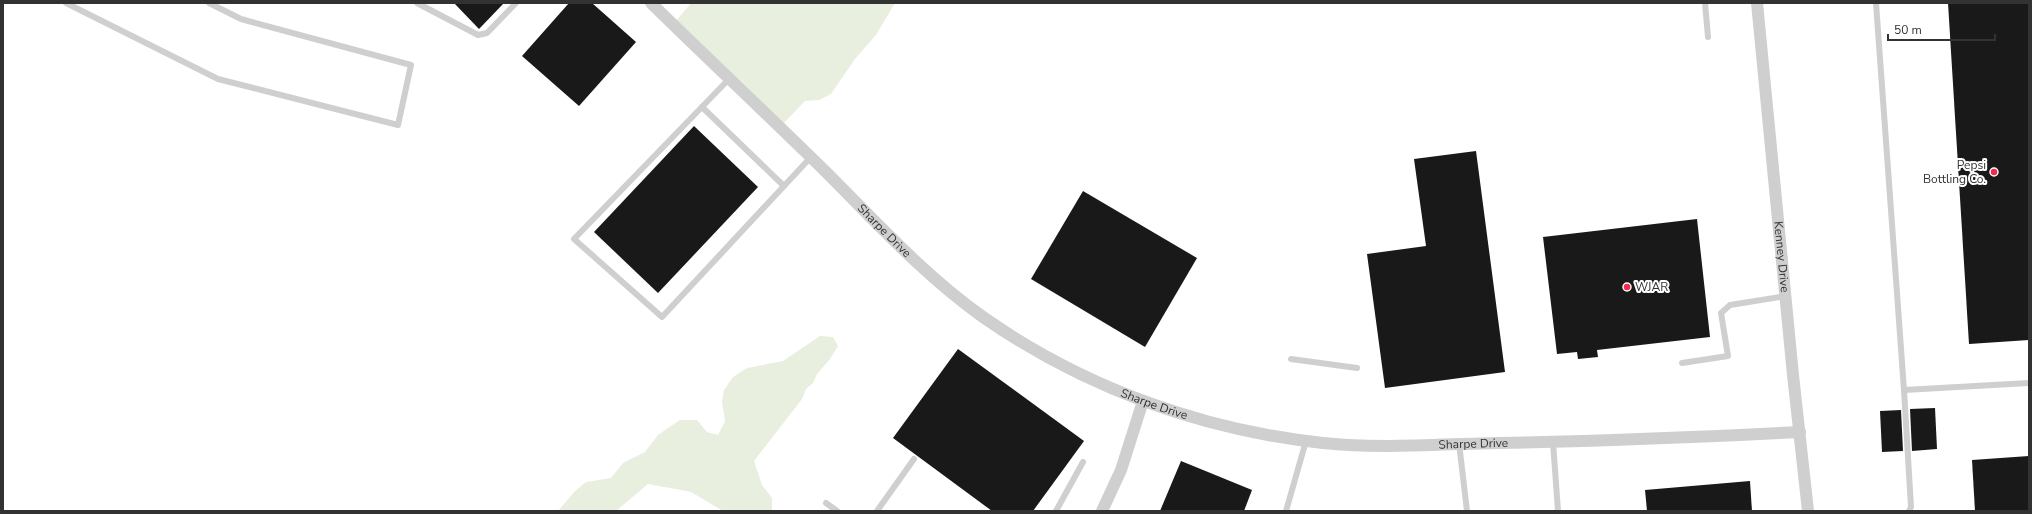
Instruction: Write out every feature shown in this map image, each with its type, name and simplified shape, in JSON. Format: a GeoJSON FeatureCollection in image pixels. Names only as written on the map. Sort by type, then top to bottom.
{"type":"FeatureCollection","features":[{"type":"Feature","properties":{"kind":"street","name":"Sharpe Drive"},"geometry":{"type":"LineString","coordinates":[[651,3],[907,252],[980,315],[1052,360],[1080,375],[1143,401],[1208,422],[1281,437],[1306,441],[1364,445],[1553,442],[1800,432]]}},
{"type":"Feature","properties":{"kind":"street","name":"Kenney Drive"},"geometry":{"type":"LineString","coordinates":[[1757,3],[1808,511]]}},
{"type":"Feature","properties":{"kind":"street"},"geometry":{"type":"LineString","coordinates":[[1106,510],[1121,470],[1143,401]]}},
{"type":"Feature","properties":{"kind":"lane"},"geometry":{"type":"LineString","coordinates":[[66,3],[218,79],[398,125],[411,64],[241,19],[209,3]]}},
{"type":"Feature","properties":{"kind":"lane"},"geometry":{"type":"LineString","coordinates":[[418,3],[478,35],[487,33],[516,3]]}},
{"type":"Feature","properties":{"kind":"lane"},"geometry":{"type":"LineString","coordinates":[[1705,3],[1708,37]]}},
{"type":"Feature","properties":{"kind":"lane"},"geometry":{"type":"LineString","coordinates":[[1876,3],[1904,390],[1911,507],[1909,511]]}},
{"type":"Feature","properties":{"kind":"lane"},"geometry":{"type":"LineString","coordinates":[[729,79],[574,239],[662,316],[811,157]]}},
{"type":"Feature","properties":{"kind":"lane"},"geometry":{"type":"LineString","coordinates":[[702,107],[784,186]]}},
{"type":"Feature","properties":{"kind":"lane"},"geometry":{"type":"LineString","coordinates":[[1682,363],[1728,356],[1722,313],[1730,305],[1786,296]]}},
{"type":"Feature","properties":{"kind":"lane"},"geometry":{"type":"LineString","coordinates":[[1291,359],[1357,368]]}},
{"type":"Feature","properties":{"kind":"lane"},"geometry":{"type":"LineString","coordinates":[[1904,390],[2029,383]]}},
{"type":"Feature","properties":{"kind":"lane"},"geometry":{"type":"LineString","coordinates":[[1286,511],[1306,441]]}},
{"type":"Feature","properties":{"kind":"lane"},"geometry":{"type":"LineString","coordinates":[[1553,442],[1558,511]]}},
{"type":"Feature","properties":{"kind":"lane"},"geometry":{"type":"LineString","coordinates":[[1459,444],[1467,511]]}},
{"type":"Feature","properties":{"kind":"lane"},"geometry":{"type":"LineString","coordinates":[[877,511],[914,459]]}},
{"type":"Feature","properties":{"kind":"lane"},"geometry":{"type":"LineString","coordinates":[[1056,511],[1083,462]]}},
{"type":"Feature","properties":{"kind":"lane"},"geometry":{"type":"LineString","coordinates":[[826,503],[836,511]]}},
{"type":"Feature","properties":{"kind":"green space"},"geometry":{"type":"Polygon","coordinates":[[[691,3],[895,3],[876,35],[855,59],[831,94],[819,100],[805,101],[781,126],[676,21],[691,3]]]}},
{"type":"Feature","properties":{"kind":"green space"},"geometry":{"type":"Polygon","coordinates":[[[820,336],[833,337],[838,346],[830,359],[817,374],[813,383],[806,389],[802,399],[754,461],[762,485],[772,498],[772,511],[723,511],[691,492],[648,484],[616,511],[558,511],[575,491],[586,482],[611,478],[623,463],[645,452],[658,435],[680,420],[697,420],[707,432],[718,435],[725,421],[722,402],[724,390],[733,377],[747,368],[783,361],[820,336]]]}},
{"type":"Feature","properties":{"kind":"building"},"geometry":{"type":"Polygon","coordinates":[[[454,3],[504,3],[479,29],[454,3]]]}},
{"type":"Feature","properties":{"kind":"building"},"geometry":{"type":"Polygon","coordinates":[[[569,3],[592,3],[636,42],[579,106],[522,56],[569,3]]]}},
{"type":"Feature","properties":{"kind":"building","name":"Pepsi Bottling Co."},"geometry":{"type":"Polygon","coordinates":[[[1948,3],[2029,3],[2029,340],[1969,344],[1948,3]]]}},
{"type":"Feature","properties":{"kind":"building"},"geometry":{"type":"Polygon","coordinates":[[[694,126],[758,187],[658,293],[594,232],[694,126]]]}},
{"type":"Feature","properties":{"kind":"building"},"geometry":{"type":"Polygon","coordinates":[[[1476,151],[1505,372],[1385,388],[1367,254],[1426,246],[1414,159],[1476,151]]]}},
{"type":"Feature","properties":{"kind":"building"},"geometry":{"type":"Polygon","coordinates":[[[1083,191],[1197,258],[1145,347],[1031,279],[1083,191]]]}},
{"type":"Feature","properties":{"kind":"building","name":"WJAR"},"geometry":{"type":"Polygon","coordinates":[[[1697,219],[1710,337],[1597,350],[1598,357],[1578,359],[1577,352],[1557,354],[1543,237],[1697,219]]]}},
{"type":"Feature","properties":{"kind":"building"},"geometry":{"type":"Polygon","coordinates":[[[958,349],[1084,441],[1033,511],[992,511],[893,438],[958,349]]]}},
{"type":"Feature","properties":{"kind":"building"},"geometry":{"type":"Polygon","coordinates":[[[1935,408],[1937,449],[1912,451],[1910,409],[1935,408]]]}},
{"type":"Feature","properties":{"kind":"building"},"geometry":{"type":"Polygon","coordinates":[[[1901,410],[1903,451],[1882,452],[1880,411],[1901,410]]]}},
{"type":"Feature","properties":{"kind":"building"},"geometry":{"type":"Polygon","coordinates":[[[2029,456],[2029,510],[1975,511],[1972,460],[2029,456]]]}},
{"type":"Feature","properties":{"kind":"building"},"geometry":{"type":"Polygon","coordinates":[[[1181,461],[1252,490],[1244,511],[1160,511],[1181,461]]]}},
{"type":"Feature","properties":{"kind":"building"},"geometry":{"type":"Polygon","coordinates":[[[1750,481],[1752,511],[1647,511],[1645,490],[1750,481]]]}},
{"type":"Feature","properties":{"kind":"place","name":"Pepsi Bottling Co."},"geometry":{"type":"Point","coordinates":[1994,172]}},
{"type":"Feature","properties":{"kind":"place","name":"WJAR"},"geometry":{"type":"Point","coordinates":[1627,287]}}]}
